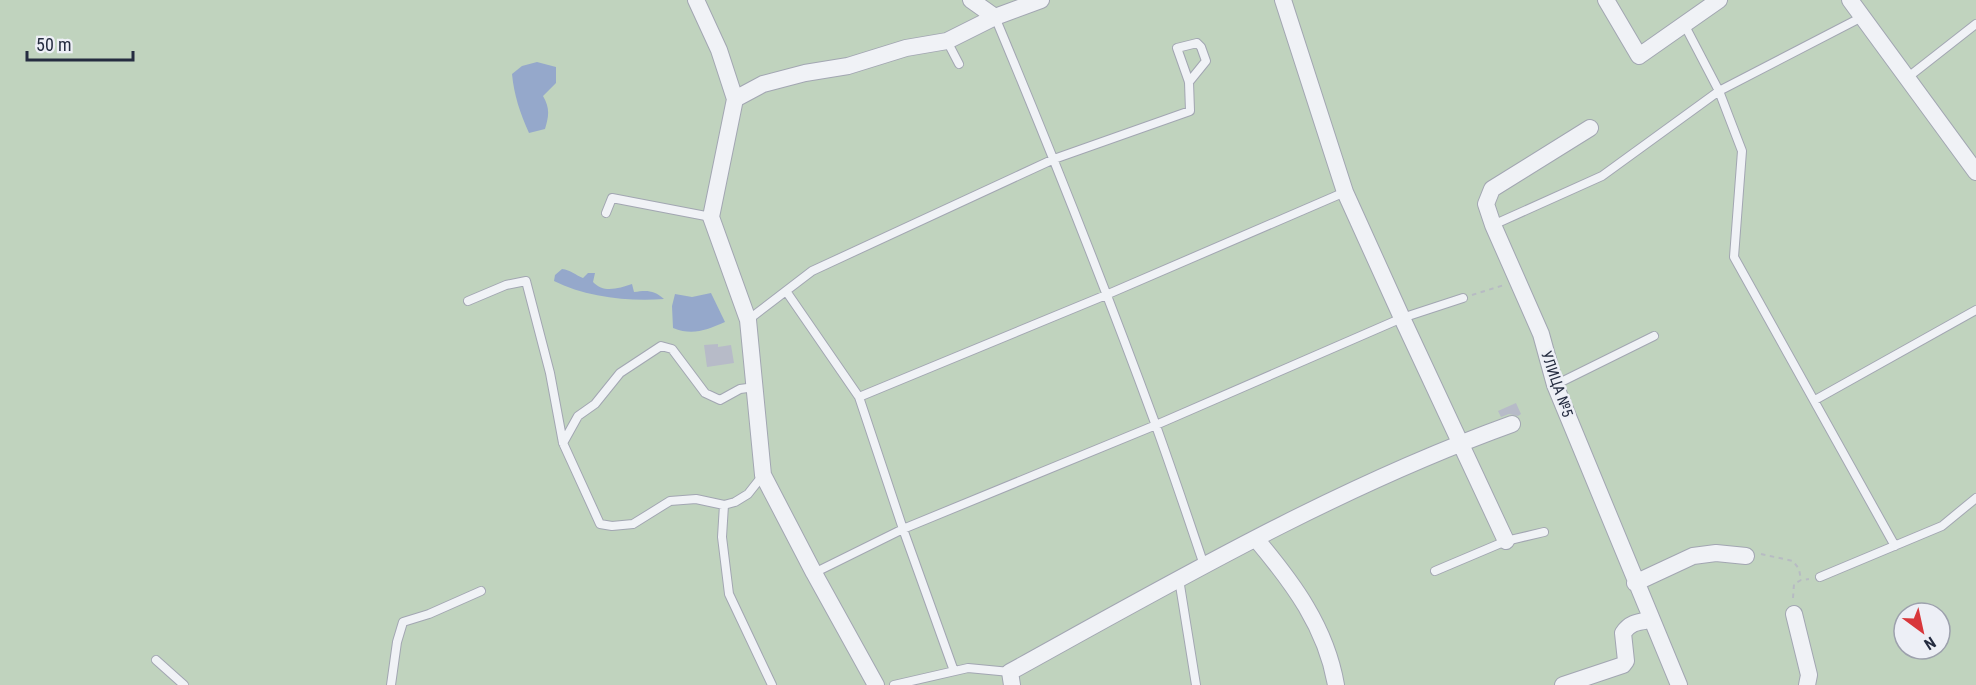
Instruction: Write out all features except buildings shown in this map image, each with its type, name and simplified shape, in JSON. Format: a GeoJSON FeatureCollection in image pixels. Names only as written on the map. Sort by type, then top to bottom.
{"type":"FeatureCollection","features":[{"type":"Feature","properties":{"kind":"street"},"geometry":{"type":"LineString","coordinates":[[696,0],[719,50],[735,99],[711,217],[748,320],[763,475],[876,685]]}},
{"type":"Feature","properties":{"kind":"street"},"geometry":{"type":"LineString","coordinates":[[971,0],[995,17]]}},
{"type":"Feature","properties":{"kind":"street"},"geometry":{"type":"LineString","coordinates":[[735,99],[763,84],[805,73],[848,66],[906,48],[947,41],[995,17],[1041,0]]}},
{"type":"Feature","properties":{"kind":"street"},"geometry":{"type":"LineString","coordinates":[[1282,0],[1345,192],[1506,541]]}},
{"type":"Feature","properties":{"kind":"street"},"geometry":{"type":"LineString","coordinates":[[1606,0],[1640,56],[1719,0]]}},
{"type":"Feature","properties":{"kind":"street"},"geometry":{"type":"LineString","coordinates":[[1850,0],[1976,172]]}},
{"type":"Feature","properties":{"kind":"street","name":"УЛИЦА №5"},"geometry":{"type":"LineString","coordinates":[[1590,128],[1492,189],[1486,204],[1541,334],[1555,385],[1679,685]]}},
{"type":"Feature","properties":{"kind":"street"},"geometry":{"type":"LineString","coordinates":[[1011,678],[1204,565],[1334,501],[1460,443],[1512,424]]}},
{"type":"Feature","properties":{"kind":"street"},"geometry":{"type":"LineString","coordinates":[[1256,539],[1279,566],[1315,620],[1327,647],[1336,685]]}},
{"type":"Feature","properties":{"kind":"street"},"geometry":{"type":"LineString","coordinates":[[1635,583],[1693,556],[1716,553],[1746,556]]}},
{"type":"Feature","properties":{"kind":"street"},"geometry":{"type":"LineString","coordinates":[[1794,614],[1809,675],[1807,685]]}},
{"type":"Feature","properties":{"kind":"street"},"geometry":{"type":"LineString","coordinates":[[1563,685],[1623,665],[1626,661],[1623,633],[1633,623],[1651,620]]}},
{"type":"Feature","properties":{"kind":"lane"},"geometry":{"type":"LineString","coordinates":[[1493,225],[1602,176],[1719,91],[1862,16]]}},
{"type":"Feature","properties":{"kind":"lane"},"geometry":{"type":"LineString","coordinates":[[995,17],[1054,159],[1156,424],[1204,565]]}},
{"type":"Feature","properties":{"kind":"lane"},"geometry":{"type":"LineString","coordinates":[[1684,24],[1719,91],[1742,151],[1734,257],[1895,546]]}},
{"type":"Feature","properties":{"kind":"lane"},"geometry":{"type":"LineString","coordinates":[[1907,78],[1976,24]]}},
{"type":"Feature","properties":{"kind":"lane"},"geometry":{"type":"LineString","coordinates":[[947,41],[959,64]]}},
{"type":"Feature","properties":{"kind":"lane"},"geometry":{"type":"LineString","coordinates":[[748,320],[812,271],[1054,159],[1190,111],[1189,82],[1177,48],[1197,43],[1206,61],[1189,82]]}},
{"type":"Feature","properties":{"kind":"lane"},"geometry":{"type":"LineString","coordinates":[[859,397],[1106,295],[1345,192]]}},
{"type":"Feature","properties":{"kind":"lane"},"geometry":{"type":"LineString","coordinates":[[606,213],[612,198],[711,217]]}},
{"type":"Feature","properties":{"kind":"lane"},"geometry":{"type":"LineString","coordinates":[[468,301],[506,285],[526,281],[550,373],[563,443],[600,524],[612,526],[633,524],[670,501],[696,499],[724,505],[735,502],[748,494],[763,475]]}},
{"type":"Feature","properties":{"kind":"lane"},"geometry":{"type":"LineString","coordinates":[[786,291],[859,397],[954,671]]}},
{"type":"Feature","properties":{"kind":"lane"},"geometry":{"type":"LineString","coordinates":[[814,573],[903,529],[1156,424],[1402,318],[1463,298]]}},
{"type":"Feature","properties":{"kind":"lane"},"geometry":{"type":"LineString","coordinates":[[1815,400],[1976,310]]}},
{"type":"Feature","properties":{"kind":"lane"},"geometry":{"type":"LineString","coordinates":[[1555,385],[1654,336]]}},
{"type":"Feature","properties":{"kind":"lane"},"geometry":{"type":"LineString","coordinates":[[563,443],[578,416],[595,404],[620,373],[661,346],[672,349],[705,393],[720,400],[740,389],[755,387]]}},
{"type":"Feature","properties":{"kind":"lane"},"geometry":{"type":"LineString","coordinates":[[1820,577],[1942,526],[1976,498]]}},
{"type":"Feature","properties":{"kind":"lane"},"geometry":{"type":"LineString","coordinates":[[724,505],[723,537],[729,594],[771,685]]}},
{"type":"Feature","properties":{"kind":"lane"},"geometry":{"type":"LineString","coordinates":[[1435,571],[1506,541],[1544,532]]}},
{"type":"Feature","properties":{"kind":"lane"},"geometry":{"type":"LineString","coordinates":[[1179,579],[1196,685]]}},
{"type":"Feature","properties":{"kind":"lane"},"geometry":{"type":"LineString","coordinates":[[391,685],[397,642],[404,622],[429,614],[481,591]]}},
{"type":"Feature","properties":{"kind":"lane"},"geometry":{"type":"LineString","coordinates":[[156,660],[184,685]]}},
{"type":"Feature","properties":{"kind":"lane"},"geometry":{"type":"LineString","coordinates":[[894,685],[968,668],[1011,678]]}},
{"type":"Feature","properties":{"kind":"path"},"geometry":{"type":"LineString","coordinates":[[1463,298],[1518,281]]}},
{"type":"Feature","properties":{"kind":"path"},"geometry":{"type":"LineString","coordinates":[[1746,556],[1756,554],[1793,561],[1801,580]]}},
{"type":"Feature","properties":{"kind":"path"},"geometry":{"type":"LineString","coordinates":[[1794,614],[1792,602],[1794,584],[1801,580],[1820,577]]}},
{"type":"Feature","properties":{"kind":"green space"},"geometry":{"type":"Polygon","coordinates":[[[0,0],[1976,0],[1976,685],[0,685],[0,0]]]}},
{"type":"Feature","properties":{"kind":"water"},"geometry":{"type":"Polygon","coordinates":[[[537,62],[556,67],[556,83],[543,96],[548,112],[545,129],[529,133],[518,104],[512,74],[522,66],[537,62]]]}},
{"type":"Feature","properties":{"kind":"water"},"geometry":{"type":"Polygon","coordinates":[[[562,269],[583,278],[588,273],[595,273],[593,282],[602,288],[612,289],[632,284],[634,292],[650,291],[664,299],[622,299],[579,291],[554,281],[555,275],[562,269]]]}},
{"type":"Feature","properties":{"kind":"water"},"geometry":{"type":"Polygon","coordinates":[[[711,293],[725,322],[693,332],[673,328],[672,306],[675,294],[692,297],[711,293]]]}}]}
